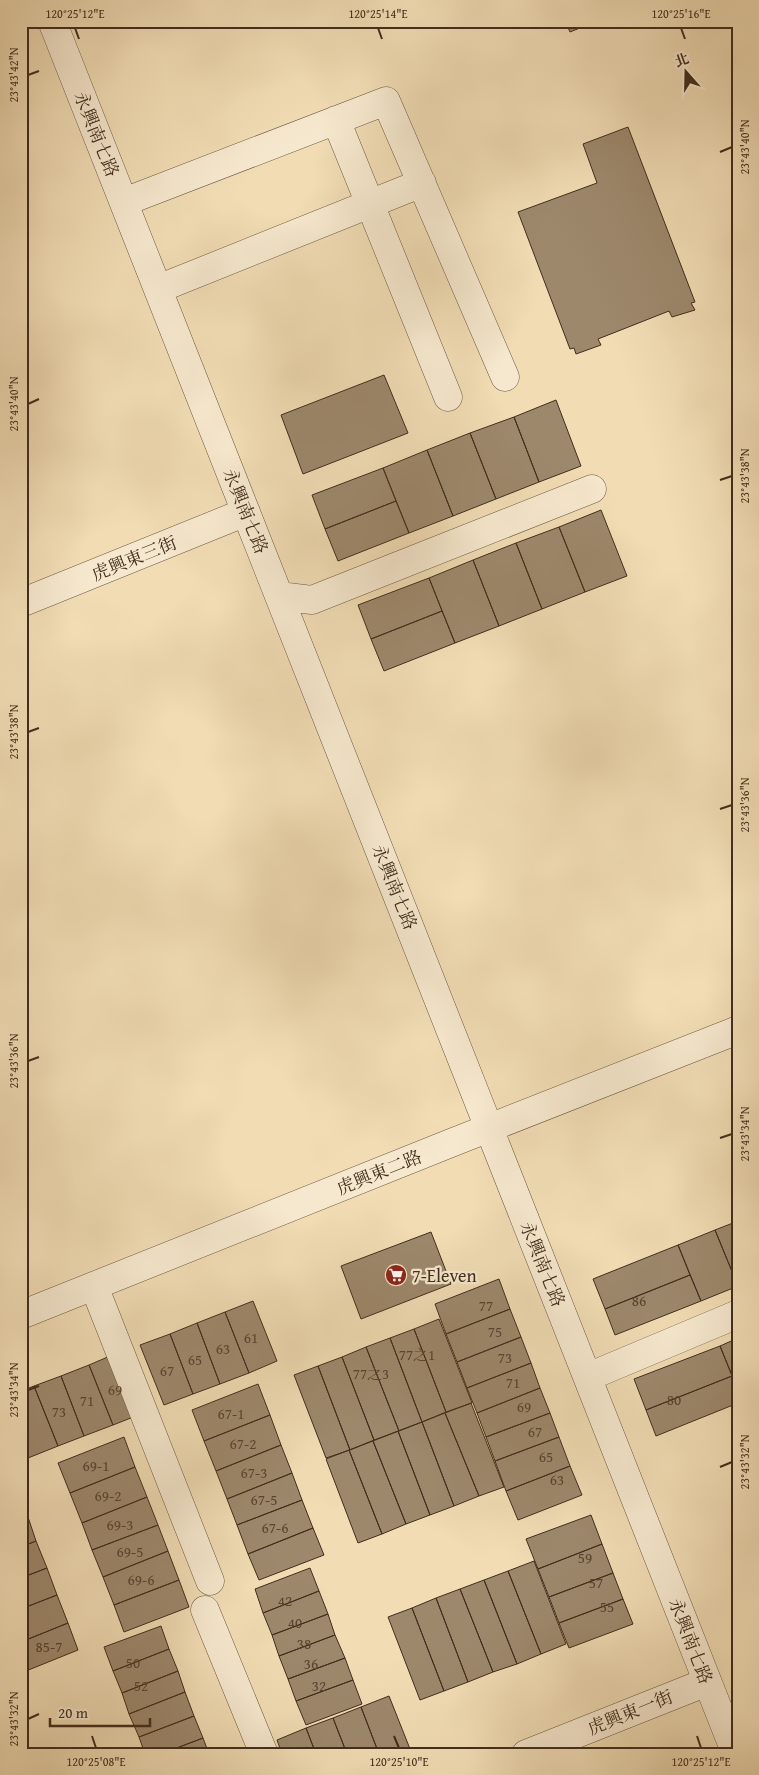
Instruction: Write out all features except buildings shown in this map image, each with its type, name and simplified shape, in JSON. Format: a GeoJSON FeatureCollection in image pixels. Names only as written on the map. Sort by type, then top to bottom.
{"type":"FeatureCollection","features":[{"type":"Feature","properties":{"kind":"street","name":"永興南七路"},"geometry":{"type":"LineString","coordinates":[[52,21],[736,1754]]}},
{"type":"Feature","properties":{"kind":"street"},"geometry":{"type":"LineString","coordinates":[[124,202],[386,101],[505,377]]}},
{"type":"Feature","properties":{"kind":"street"},"geometry":{"type":"LineString","coordinates":[[336,120],[448,397]]}},
{"type":"Feature","properties":{"kind":"street"},"geometry":{"type":"LineString","coordinates":[[158,289],[422,183]]}},
{"type":"Feature","properties":{"kind":"street"},"geometry":{"type":"LineString","coordinates":[[279,596],[312,600],[592,489]]}},
{"type":"Feature","properties":{"kind":"street","name":"虎興東三街"},"geometry":{"type":"LineString","coordinates":[[21,603],[246,512]]}},
{"type":"Feature","properties":{"kind":"street","name":"虎興東二路"},"geometry":{"type":"LineString","coordinates":[[21,1315],[738,1030]]}},
{"type":"Feature","properties":{"kind":"street"},"geometry":{"type":"LineString","coordinates":[[94,1286],[210,1582]]}},
{"type":"Feature","properties":{"kind":"street"},"geometry":{"type":"LineString","coordinates":[[588,1377],[738,1314]]}},
{"type":"Feature","properties":{"kind":"street"},"geometry":{"type":"LineString","coordinates":[[204,1610],[264,1754]]}},
{"type":"Feature","properties":{"kind":"street","name":"虎興東一街"},"geometry":{"type":"LineString","coordinates":[[526,1754],[707,1682]]}},
{"type":"Feature","properties":{"kind":"place","name":"7-Eleven"},"geometry":{"type":"Point","coordinates":[396,1275]}}]}
